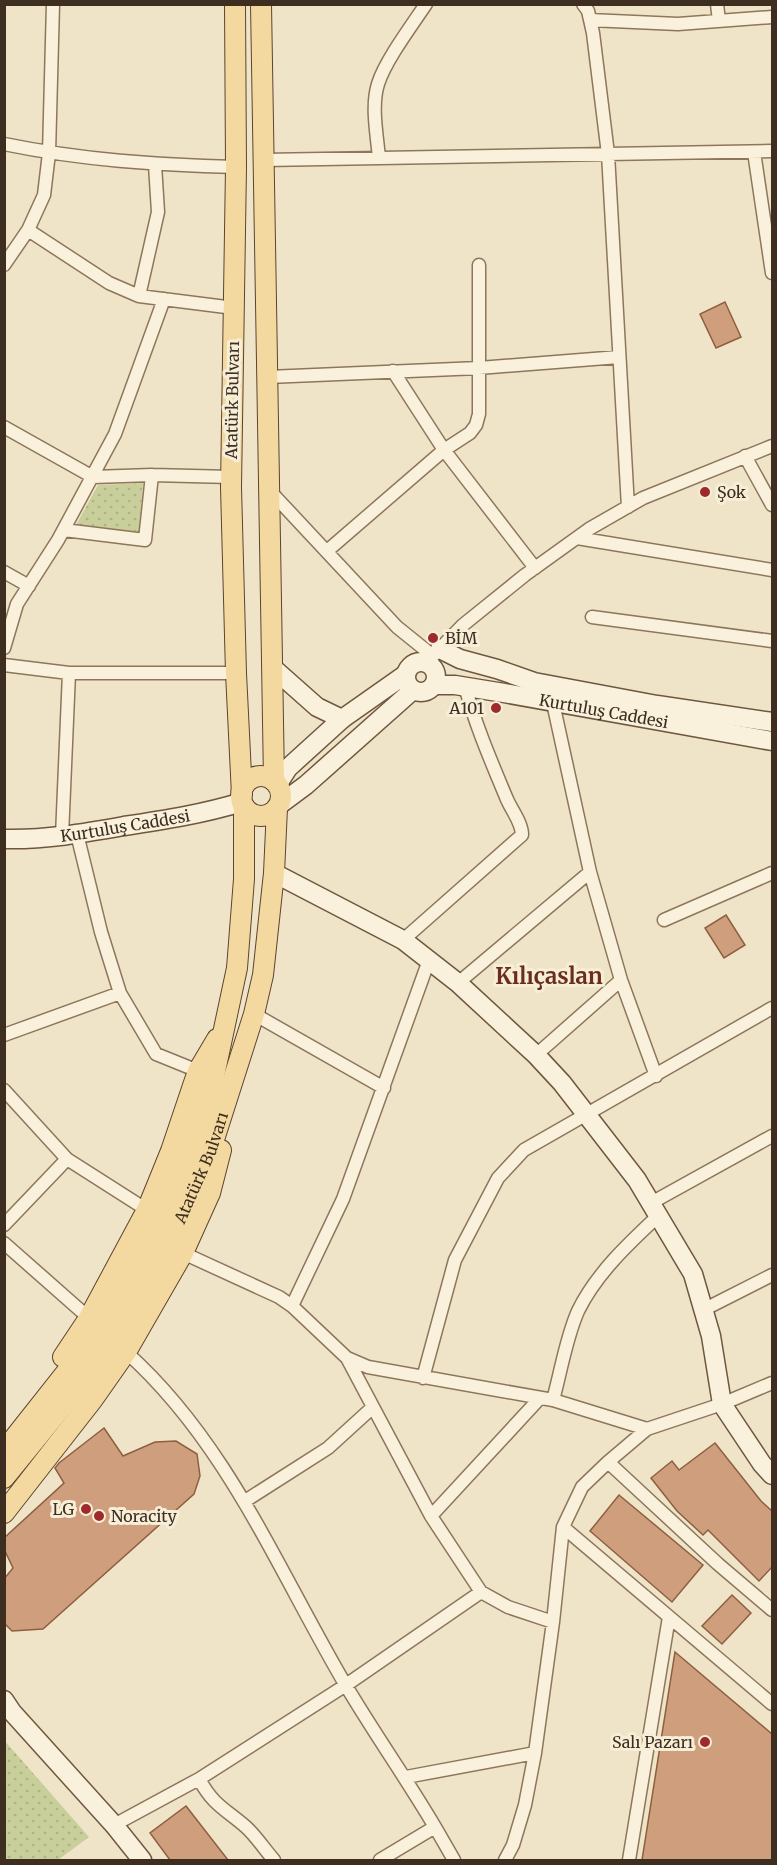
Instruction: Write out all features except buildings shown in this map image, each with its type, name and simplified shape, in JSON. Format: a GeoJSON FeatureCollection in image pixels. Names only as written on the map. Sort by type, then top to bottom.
{"type":"FeatureCollection","features":[{"type":"Feature","properties":{"kind":"main road","name":"Atatürk Bulvarı"},"geometry":{"type":"LineString","coordinates":[[4,1451],[91,1341],[148,1248],[188,1158],[214,1076],[237,968],[244,879],[231,477],[236,167],[235,4]]}},
{"type":"Feature","properties":{"kind":"main road","name":"Atatürk Bulvarı"},"geometry":{"type":"LineString","coordinates":[[261,4],[275,783]]}},
{"type":"Feature","properties":{"kind":"main road"},"geometry":{"type":"LineString","coordinates":[[433,656],[436,672],[435,685]]}},
{"type":"Feature","properties":{"kind":"main road"},"geometry":{"type":"LineString","coordinates":[[410,682],[408,670],[416,663],[433,656],[460,659],[534,682],[657,705],[772,722]]}},
{"type":"Feature","properties":{"kind":"main road"},"geometry":{"type":"LineString","coordinates":[[273,668],[317,707],[342,719]]}},
{"type":"Feature","properties":{"kind":"main road"},"geometry":{"type":"LineString","coordinates":[[275,783],[288,768],[342,719],[410,682]]}},
{"type":"Feature","properties":{"kind":"main road"},"geometry":{"type":"LineString","coordinates":[[278,807],[281,795],[275,783],[268,778],[256,777],[246,784],[243,801],[249,812],[260,816],[273,813],[306,785],[410,682]]}},
{"type":"Feature","properties":{"kind":"main road","name":"Kurtuluş Caddesi"},"geometry":{"type":"LineString","coordinates":[[410,682],[419,693],[428,691],[435,685],[465,686],[772,741]]}},
{"type":"Feature","properties":{"kind":"main road","name":"Kurtuluş Caddesi"},"geometry":{"type":"LineString","coordinates":[[4,839],[22,840],[69,835],[209,812],[243,801]]}},
{"type":"Feature","properties":{"kind":"main road","name":"Atatürk Bulvarı"},"geometry":{"type":"LineString","coordinates":[[4,1478],[79,1386],[127,1316],[166,1251],[210,1152],[254,1014],[263,975],[274,873],[278,807]]}},
{"type":"Feature","properties":{"kind":"main road"},"geometry":{"type":"LineString","coordinates":[[274,873],[403,940],[458,983],[536,1055],[562,1083],[637,1180],[693,1274],[711,1336],[722,1404],[762,1464],[772,1475]]}},
{"type":"Feature","properties":{"kind":"main road"},"geometry":{"type":"LineString","coordinates":[[4,1513],[93,1399],[126,1352],[183,1253],[210,1193],[254,1014]]}},
{"type":"Feature","properties":{"kind":"main road"},"geometry":{"type":"LineString","coordinates":[[4,1433],[40,1390],[89,1318],[147,1210],[171,1150],[198,1071],[226,1024]]}},
{"type":"Feature","properties":{"kind":"main road"},"geometry":{"type":"LineString","coordinates":[[7,1706],[114,1825],[142,1860]]}},
{"type":"Feature","properties":{"kind":"street"},"geometry":{"type":"LineString","coordinates":[[4,265],[28,230],[44,195],[49,153],[53,4]]}},
{"type":"Feature","properties":{"kind":"street"},"geometry":{"type":"LineString","coordinates":[[379,158],[375,108],[378,84],[391,58],[426,4]]}},
{"type":"Feature","properties":{"kind":"street"},"geometry":{"type":"LineString","coordinates":[[583,4],[590,20],[608,154],[628,507]]}},
{"type":"Feature","properties":{"kind":"street"},"geometry":{"type":"LineString","coordinates":[[717,4],[720,21]]}},
{"type":"Feature","properties":{"kind":"street"},"geometry":{"type":"LineString","coordinates":[[590,20],[678,24],[772,17]]}},
{"type":"Feature","properties":{"kind":"street"},"geometry":{"type":"LineString","coordinates":[[4,144],[49,153],[155,165],[236,167]]}},
{"type":"Feature","properties":{"kind":"street"},"geometry":{"type":"LineString","coordinates":[[264,160],[772,151]]}},
{"type":"Feature","properties":{"kind":"street"},"geometry":{"type":"LineString","coordinates":[[754,152],[772,273]]}},
{"type":"Feature","properties":{"kind":"street"},"geometry":{"type":"LineString","coordinates":[[139,296],[158,212],[155,165]]}},
{"type":"Feature","properties":{"kind":"street"},"geometry":{"type":"LineString","coordinates":[[28,230],[109,283],[139,296],[234,308]]}},
{"type":"Feature","properties":{"kind":"street"},"geometry":{"type":"LineString","coordinates":[[327,551],[444,450],[470,433],[476,425],[479,414],[479,265]]}},
{"type":"Feature","properties":{"kind":"street"},"geometry":{"type":"LineString","coordinates":[[4,648],[17,604],[64,530],[115,434],[164,299]]}},
{"type":"Feature","properties":{"kind":"street"},"geometry":{"type":"LineString","coordinates":[[268,377],[479,368],[619,357]]}},
{"type":"Feature","properties":{"kind":"street"},"geometry":{"type":"LineString","coordinates":[[393,371],[444,450],[535,568]]}},
{"type":"Feature","properties":{"kind":"street"},"geometry":{"type":"LineString","coordinates":[[4,427],[93,477],[231,477]]}},
{"type":"Feature","properties":{"kind":"street"},"geometry":{"type":"LineString","coordinates":[[270,491],[397,627],[433,656],[463,625],[577,538],[643,498],[772,446]]}},
{"type":"Feature","properties":{"kind":"street"},"geometry":{"type":"LineString","coordinates":[[745,456],[772,505]]}},
{"type":"Feature","properties":{"kind":"street"},"geometry":{"type":"LineString","coordinates":[[64,530],[145,540],[152,476]]}},
{"type":"Feature","properties":{"kind":"street"},"geometry":{"type":"LineString","coordinates":[[577,538],[772,570]]}},
{"type":"Feature","properties":{"kind":"street"},"geometry":{"type":"LineString","coordinates":[[4,572],[29,586]]}},
{"type":"Feature","properties":{"kind":"street"},"geometry":{"type":"LineString","coordinates":[[592,617],[772,641]]}},
{"type":"Feature","properties":{"kind":"street"},"geometry":{"type":"LineString","coordinates":[[4,665],[69,673],[236,673]]}},
{"type":"Feature","properties":{"kind":"street"},"geometry":{"type":"LineString","coordinates":[[69,673],[69,835],[120,993],[156,1054],[198,1071]]}},
{"type":"Feature","properties":{"kind":"street"},"geometry":{"type":"LineString","coordinates":[[403,940],[522,835],[522,826],[507,800],[478,728],[465,686]]}},
{"type":"Feature","properties":{"kind":"street"},"geometry":{"type":"LineString","coordinates":[[553,703],[591,872],[621,980],[656,1076]]}},
{"type":"Feature","properties":{"kind":"street"},"geometry":{"type":"LineString","coordinates":[[458,983],[591,872]]}},
{"type":"Feature","properties":{"kind":"street"},"geometry":{"type":"LineString","coordinates":[[664,920],[772,873]]}},
{"type":"Feature","properties":{"kind":"street"},"geometry":{"type":"LineString","coordinates":[[292,1306],[343,1199],[429,960]]}},
{"type":"Feature","properties":{"kind":"street"},"geometry":{"type":"LineString","coordinates":[[536,1055],[621,980]]}},
{"type":"Feature","properties":{"kind":"street"},"geometry":{"type":"LineString","coordinates":[[4,1035],[120,993]]}},
{"type":"Feature","properties":{"kind":"street"},"geometry":{"type":"LineString","coordinates":[[423,1378],[455,1260],[498,1178],[524,1150],[772,1008]]}},
{"type":"Feature","properties":{"kind":"street"},"geometry":{"type":"LineString","coordinates":[[254,1014],[384,1088]]}},
{"type":"Feature","properties":{"kind":"street"},"geometry":{"type":"LineString","coordinates":[[4,1090],[68,1159],[147,1210]]}},
{"type":"Feature","properties":{"kind":"street"},"geometry":{"type":"LineString","coordinates":[[554,1400],[578,1312],[595,1283],[655,1209],[772,1136]]}},
{"type":"Feature","properties":{"kind":"street"},"geometry":{"type":"LineString","coordinates":[[4,1225],[68,1159]]}},
{"type":"Feature","properties":{"kind":"street"},"geometry":{"type":"LineString","coordinates":[[4,1243],[89,1318]]}},
{"type":"Feature","properties":{"kind":"street"},"geometry":{"type":"LineString","coordinates":[[183,1253],[260,1287],[292,1306],[347,1358],[431,1516],[482,1592],[508,1607],[553,1622]]}},
{"type":"Feature","properties":{"kind":"street"},"geometry":{"type":"LineString","coordinates":[[703,1310],[772,1275]]}},
{"type":"Feature","properties":{"kind":"street"},"geometry":{"type":"LineString","coordinates":[[126,1352],[147,1370],[180,1407],[245,1501],[346,1685],[406,1777],[454,1860]]}},
{"type":"Feature","properties":{"kind":"street"},"geometry":{"type":"LineString","coordinates":[[347,1358],[368,1367],[554,1400],[647,1429]]}},
{"type":"Feature","properties":{"kind":"street"},"geometry":{"type":"LineString","coordinates":[[505,1860],[513,1845],[525,1805],[535,1753],[553,1622],[562,1527],[582,1487],[647,1429],[722,1404],[772,1383]]}},
{"type":"Feature","properties":{"kind":"street"},"geometry":{"type":"LineString","coordinates":[[431,1516],[540,1398]]}},
{"type":"Feature","properties":{"kind":"street"},"geometry":{"type":"LineString","coordinates":[[245,1501],[328,1448],[373,1407]]}},
{"type":"Feature","properties":{"kind":"street"},"geometry":{"type":"LineString","coordinates":[[608,1462],[718,1564],[772,1610]]}},
{"type":"Feature","properties":{"kind":"street"},"geometry":{"type":"LineString","coordinates":[[562,1527],[772,1704]]}},
{"type":"Feature","properties":{"kind":"street"},"geometry":{"type":"LineString","coordinates":[[114,1825],[198,1779],[346,1685],[482,1592]]}},
{"type":"Feature","properties":{"kind":"street"},"geometry":{"type":"LineString","coordinates":[[629,1860],[669,1617]]}},
{"type":"Feature","properties":{"kind":"street"},"geometry":{"type":"LineString","coordinates":[[406,1777],[535,1753]]}},
{"type":"Feature","properties":{"kind":"street"},"geometry":{"type":"LineString","coordinates":[[198,1779],[221,1809],[246,1827],[274,1860]]}},
{"type":"Feature","properties":{"kind":"street"},"geometry":{"type":"LineString","coordinates":[[380,1860],[435,1827]]}},
{"type":"Feature","properties":{"kind":"green space"},"geometry":{"type":"Polygon","coordinates":[[[143,483],[139,532],[76,525],[98,485],[143,483]]]}},
{"type":"Feature","properties":{"kind":"green space"},"geometry":{"type":"Polygon","coordinates":[[[4,1740],[89,1837],[58,1860],[5,1860],[4,1740]]]}},
{"type":"Feature","properties":{"kind":"place","name":"Şok"},"geometry":{"type":"Point","coordinates":[705,492]}},
{"type":"Feature","properties":{"kind":"place","name":"BİM"},"geometry":{"type":"Point","coordinates":[433,638]}},
{"type":"Feature","properties":{"kind":"place","name":"A101"},"geometry":{"type":"Point","coordinates":[496,708]}},
{"type":"Feature","properties":{"kind":"place","name":"LG"},"geometry":{"type":"Point","coordinates":[86,1509]}},
{"type":"Feature","properties":{"kind":"place","name":"Noracity"},"geometry":{"type":"Point","coordinates":[99,1516]}},
{"type":"Feature","properties":{"kind":"place","name":"Salı Pazarı"},"geometry":{"type":"Point","coordinates":[705,1742]}},
{"type":"Feature","properties":{"kind":"district","name":"Kılıçaslan"},"geometry":{"type":"Point","coordinates":[549,976]}}]}
